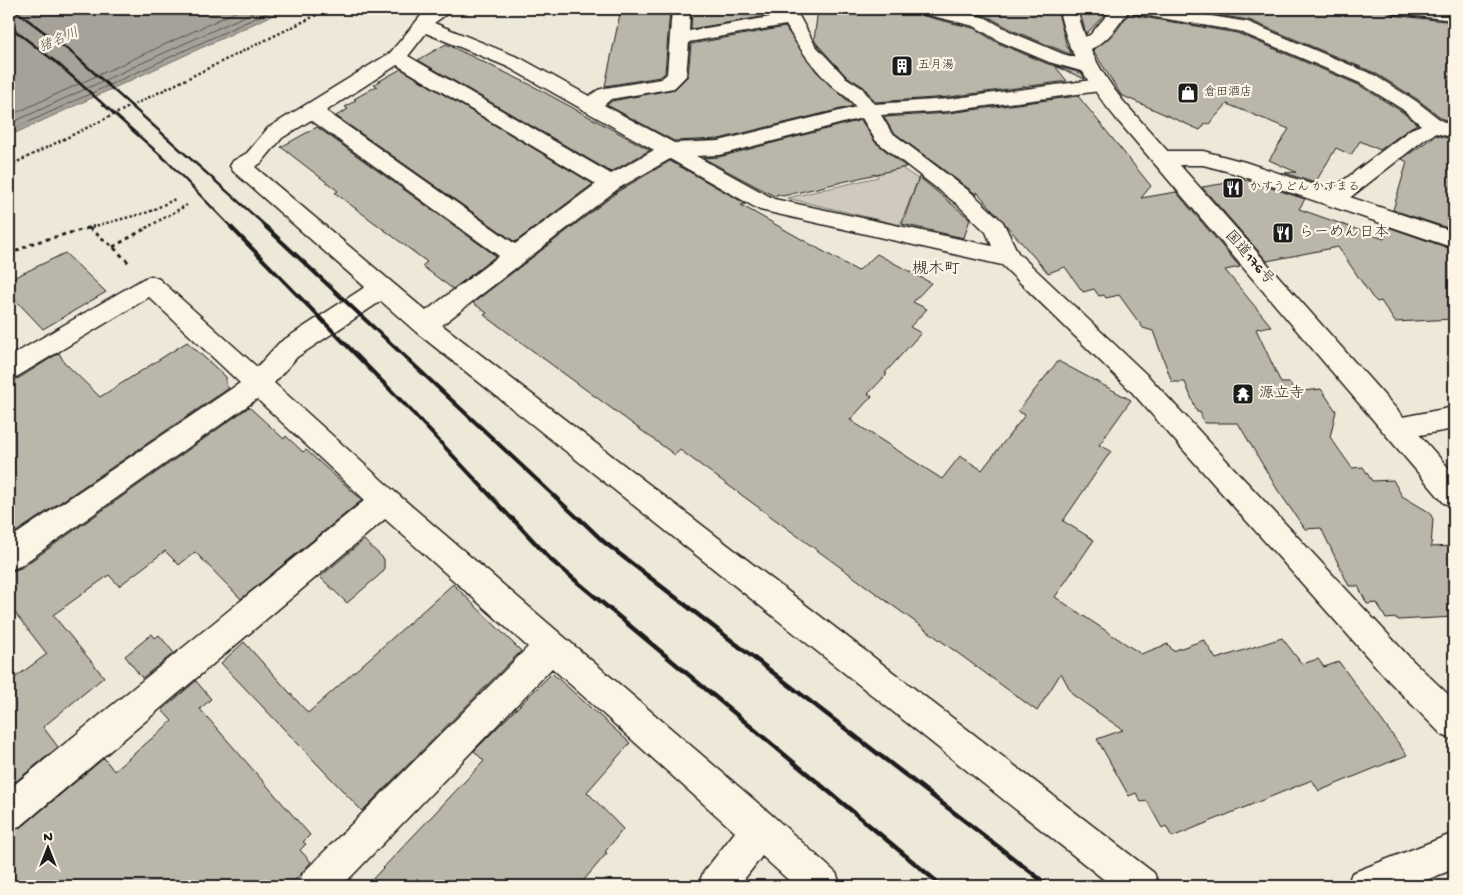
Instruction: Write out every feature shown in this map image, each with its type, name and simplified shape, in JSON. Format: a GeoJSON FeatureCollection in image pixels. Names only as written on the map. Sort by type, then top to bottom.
{"type":"FeatureCollection","features":[{"type":"Feature","properties":{"kind":"main road"},"geometry":{"type":"LineString","coordinates":[[591,105],[605,94],[667,84],[676,76],[681,9]]}},
{"type":"Feature","properties":{"kind":"main road"},"geometry":{"type":"LineString","coordinates":[[926,9],[980,22],[1006,37],[1056,58],[1088,67]]}},
{"type":"Feature","properties":{"kind":"main road","name":"国道176号"},"geometry":{"type":"LineString","coordinates":[[1068,9],[1071,30],[1088,67],[1126,118],[1454,494]]}},
{"type":"Feature","properties":{"kind":"main road"},"geometry":{"type":"LineString","coordinates":[[1078,46],[1097,39],[1121,9]]}},
{"type":"Feature","properties":{"kind":"main road"},"geometry":{"type":"LineString","coordinates":[[1137,9],[1245,18],[1372,74],[1409,105],[1445,129]]}},
{"type":"Feature","properties":{"kind":"main road"},"geometry":{"type":"LineString","coordinates":[[1398,9],[1454,15]]}},
{"type":"Feature","properties":{"kind":"main road"},"geometry":{"type":"LineString","coordinates":[[680,38],[784,14],[793,20],[807,47],[838,81],[855,92],[883,136],[965,199],[995,228],[1009,258],[1140,384],[1399,669],[1454,723]]}},
{"type":"Feature","properties":{"kind":"main road"},"geometry":{"type":"LineString","coordinates":[[1009,258],[768,205],[433,17],[397,57],[312,112],[275,133],[254,158],[242,166],[425,325],[1141,886]]}},
{"type":"Feature","properties":{"kind":"main road"},"geometry":{"type":"LineString","coordinates":[[397,57],[611,183]]}},
{"type":"Feature","properties":{"kind":"main road"},"geometry":{"type":"LineString","coordinates":[[425,325],[611,183],[671,150],[720,148],[868,110],[950,105],[1100,85]]}},
{"type":"Feature","properties":{"kind":"main road"},"geometry":{"type":"LineString","coordinates":[[312,112],[516,256]]}},
{"type":"Feature","properties":{"kind":"main road"},"geometry":{"type":"LineString","coordinates":[[1335,198],[1418,134],[1445,129]]}},
{"type":"Feature","properties":{"kind":"main road"},"geometry":{"type":"LineString","coordinates":[[1161,158],[1204,158],[1237,167],[1335,198],[1454,240]]}},
{"type":"Feature","properties":{"kind":"main road"},"geometry":{"type":"LineString","coordinates":[[9,369],[150,285],[385,501],[823,886]]}},
{"type":"Feature","properties":{"kind":"main road"},"geometry":{"type":"LineString","coordinates":[[9,556],[257,385],[288,350],[382,288]]}},
{"type":"Feature","properties":{"kind":"main road"},"geometry":{"type":"LineString","coordinates":[[1397,428],[1454,418]]}},
{"type":"Feature","properties":{"kind":"main road"},"geometry":{"type":"LineString","coordinates":[[9,812],[385,501]]}},
{"type":"Feature","properties":{"kind":"main road"},"geometry":{"type":"LineString","coordinates":[[316,886],[550,647]]}},
{"type":"Feature","properties":{"kind":"main road"},"geometry":{"type":"LineString","coordinates":[[716,886],[760,829]]}},
{"type":"Feature","properties":{"kind":"main road"},"geometry":{"type":"LineString","coordinates":[[1365,886],[1454,851]]}},
{"type":"Feature","properties":{"kind":"path"},"geometry":{"type":"LineString","coordinates":[[9,166],[329,9]]}},
{"type":"Feature","properties":{"kind":"path"},"geometry":{"type":"LineString","coordinates":[[9,255],[33,243],[149,212],[175,199]]}},
{"type":"Feature","properties":{"kind":"path"},"geometry":{"type":"LineString","coordinates":[[113,247],[187,204]]}},
{"type":"Feature","properties":{"kind":"path"},"geometry":{"type":"LineString","coordinates":[[89,228],[113,247],[150,285]]}},
{"type":"Feature","properties":{"kind":"shaded area"},"geometry":{"type":"Polygon","coordinates":[[[882,155],[918,179],[900,225],[787,198],[878,177],[869,159],[882,155]]]}},
{"type":"Feature","properties":{"kind":"water","name":"猪名川"},"geometry":{"type":"Polygon","coordinates":[[[9,9],[286,9],[9,136],[9,9]]]}},
{"type":"Feature","properties":{"kind":"building"},"geometry":{"type":"Polygon","coordinates":[[[621,9],[670,9],[665,73],[660,77],[605,86],[621,9]]]}},
{"type":"Feature","properties":{"kind":"building"},"geometry":{"type":"Polygon","coordinates":[[[692,9],[769,9],[773,15],[691,29],[692,9]]]}},
{"type":"Feature","properties":{"kind":"building"},"geometry":{"type":"Polygon","coordinates":[[[818,9],[915,9],[920,15],[973,28],[998,43],[1048,64],[1082,73],[1085,79],[1055,66],[1067,81],[949,97],[875,102],[864,87],[846,76],[814,40],[818,9]]]}},
{"type":"Feature","properties":{"kind":"building"},"geometry":{"type":"Polygon","coordinates":[[[954,9],[1057,9],[1067,47],[1072,55],[1014,31],[987,16],[954,9]]]}},
{"type":"Feature","properties":{"kind":"building"},"geometry":{"type":"Polygon","coordinates":[[[1079,9],[1110,9],[1086,34],[1079,9]]]}},
{"type":"Feature","properties":{"kind":"building"},"geometry":{"type":"Polygon","coordinates":[[[1179,9],[1387,9],[1392,15],[1454,22],[1454,123],[1443,119],[1417,99],[1375,73],[1249,20],[1179,9]]]}},
{"type":"Feature","properties":{"kind":"building"},"geometry":{"type":"Polygon","coordinates":[[[1130,12],[1137,16],[1237,33],[1359,85],[1401,111],[1417,124],[1380,150],[1360,141],[1351,155],[1336,148],[1315,183],[1285,173],[1296,172],[1269,160],[1289,129],[1227,104],[1209,124],[1206,123],[1200,130],[1121,95],[1093,50],[1114,34],[1130,12]]]}},
{"type":"Feature","properties":{"kind":"building"},"geometry":{"type":"Polygon","coordinates":[[[785,27],[816,71],[853,106],[719,139],[674,141],[607,105],[612,101],[675,89],[688,76],[691,44],[785,27]]]}},
{"type":"Feature","properties":{"kind":"building"},"geometry":{"type":"Polygon","coordinates":[[[446,44],[531,85],[650,150],[611,172],[418,60],[446,44]]]}},
{"type":"Feature","properties":{"kind":"building"},"geometry":{"type":"Polygon","coordinates":[[[401,69],[593,184],[515,242],[336,116],[348,109],[345,107],[356,100],[354,99],[377,86],[374,84],[401,69]]]}},
{"type":"Feature","properties":{"kind":"building"},"geometry":{"type":"Polygon","coordinates":[[[1078,96],[1151,186],[1141,198],[1176,192],[1240,267],[1225,270],[1271,326],[1256,329],[1281,383],[1290,383],[1295,392],[1321,389],[1336,411],[1330,437],[1352,468],[1363,467],[1372,481],[1393,480],[1402,496],[1429,512],[1433,519],[1431,547],[1454,546],[1454,617],[1386,619],[1377,603],[1367,604],[1358,586],[1349,586],[1321,528],[1305,529],[1277,489],[1238,423],[1204,423],[1200,412],[1197,412],[1185,382],[1172,382],[1153,331],[1143,328],[1119,295],[1106,298],[1104,295],[1099,296],[1094,289],[1083,292],[1065,267],[1048,273],[977,192],[977,195],[892,131],[884,117],[949,113],[1078,96]]]}},
{"type":"Feature","properties":{"kind":"building"},"geometry":{"type":"Polygon","coordinates":[[[861,120],[875,142],[906,167],[783,196],[777,194],[776,197],[703,158],[719,157],[861,120]]]}},
{"type":"Feature","properties":{"kind":"building"},"geometry":{"type":"Polygon","coordinates":[[[317,127],[496,256],[453,289],[422,266],[427,262],[335,193],[338,191],[281,147],[317,127]]]}},
{"type":"Feature","properties":{"kind":"building"},"geometry":{"type":"Polygon","coordinates":[[[1436,135],[1454,140],[1454,230],[1393,210],[1407,162],[1402,159],[1436,135]]]}},
{"type":"Feature","properties":{"kind":"building"},"geometry":{"type":"Polygon","coordinates":[[[670,161],[746,204],[741,205],[858,271],[877,254],[931,283],[913,302],[927,309],[910,327],[921,333],[885,373],[887,374],[868,394],[872,396],[850,420],[942,479],[960,456],[982,470],[1025,415],[1018,411],[1058,361],[1131,400],[1099,445],[1111,451],[1063,521],[1094,540],[1055,597],[1141,654],[1168,644],[1173,651],[1204,640],[1216,659],[1282,638],[1302,664],[1318,659],[1324,667],[1339,662],[1407,755],[1319,791],[1312,780],[1172,837],[1166,826],[1162,828],[1147,801],[1141,802],[1136,793],[1129,796],[1097,739],[1123,730],[1073,695],[1061,673],[1037,711],[680,450],[675,455],[484,315],[487,313],[473,303],[620,190],[670,161]]]}},
{"type":"Feature","properties":{"kind":"building"},"geometry":{"type":"Polygon","coordinates":[[[919,177],[970,219],[964,238],[902,224],[919,177]]]}},
{"type":"Feature","properties":{"kind":"building"},"geometry":{"type":"Polygon","coordinates":[[[1247,180],[1305,199],[1299,209],[1384,239],[1388,227],[1454,250],[1454,319],[1395,322],[1381,301],[1377,302],[1372,297],[1338,247],[1267,261],[1202,187],[1247,180]]]}},
{"type":"Feature","properties":{"kind":"building"},"geometry":{"type":"Polygon","coordinates":[[[65,253],[106,292],[43,329],[9,293],[9,280],[65,253]]]}},
{"type":"Feature","properties":{"kind":"building"},"geometry":{"type":"Polygon","coordinates":[[[187,342],[226,377],[226,385],[229,388],[9,537],[9,381],[19,378],[59,353],[64,362],[100,397],[187,342]]]}},
{"type":"Feature","properties":{"kind":"building"},"geometry":{"type":"Polygon","coordinates":[[[249,407],[284,439],[286,436],[303,452],[306,450],[362,500],[241,599],[195,552],[179,565],[165,551],[119,586],[109,575],[53,615],[104,677],[43,727],[58,747],[9,787],[9,682],[47,654],[9,605],[9,572],[21,568],[249,407]]]}},
{"type":"Feature","properties":{"kind":"building"},"geometry":{"type":"Polygon","coordinates":[[[364,540],[384,559],[384,571],[347,603],[320,577],[364,540]]]}},
{"type":"Feature","properties":{"kind":"building"},"geometry":{"type":"Polygon","coordinates":[[[453,584],[521,651],[362,811],[221,663],[244,642],[308,713],[453,584]]]}},
{"type":"Feature","properties":{"kind":"building"},"geometry":{"type":"Polygon","coordinates":[[[152,634],[155,638],[159,635],[174,653],[142,678],[125,656],[152,634]]]}},
{"type":"Feature","properties":{"kind":"building"},"geometry":{"type":"Polygon","coordinates":[[[552,673],[630,743],[587,792],[623,829],[605,852],[607,853],[579,886],[366,886],[484,761],[474,751],[552,673]]]}},
{"type":"Feature","properties":{"kind":"building"},"geometry":{"type":"Polygon","coordinates":[[[196,681],[211,699],[200,709],[310,835],[303,842],[306,844],[300,850],[311,862],[300,875],[289,886],[9,886],[9,832],[23,826],[104,758],[114,771],[172,721],[162,710],[196,681]]]}},
{"type":"Feature","properties":{"kind":"railway"},"geometry":{"type":"LineString","coordinates":[[13,9],[71,52],[268,228]]}},
{"type":"Feature","properties":{"kind":"railway"},"geometry":{"type":"LineString","coordinates":[[9,26],[57,63],[167,161],[232,228]]}},
{"type":"Feature","properties":{"kind":"railway"},"geometry":{"type":"LineString","coordinates":[[231,227],[412,412],[514,521]]}},
{"type":"Feature","properties":{"kind":"railway"},"geometry":{"type":"LineString","coordinates":[[266,227],[581,521]]}},
{"type":"Feature","properties":{"kind":"railway"},"geometry":{"type":"LineString","coordinates":[[513,519],[551,560],[942,886]]}},
{"type":"Feature","properties":{"kind":"railway"},"geometry":{"type":"LineString","coordinates":[[580,519],[604,542],[1049,886]]}},
{"type":"Feature","properties":{"kind":"place","name":"五月湯"},"geometry":{"type":"Point","coordinates":[902,66]}},
{"type":"Feature","properties":{"kind":"place","name":"倉田酒店"},"geometry":{"type":"Point","coordinates":[1188,93]}},
{"type":"Feature","properties":{"kind":"place","name":"かすうどん かすまる"},"geometry":{"type":"Point","coordinates":[1233,188]}},
{"type":"Feature","properties":{"kind":"place","name":"らーめん日本"},"geometry":{"type":"Point","coordinates":[1283,233]}},
{"type":"Feature","properties":{"kind":"place","name":"源立寺"},"geometry":{"type":"Point","coordinates":[1243,394]}},
{"type":"Feature","properties":{"kind":"district","name":"槻木町"},"geometry":{"type":"Point","coordinates":[936,270]}}]}
